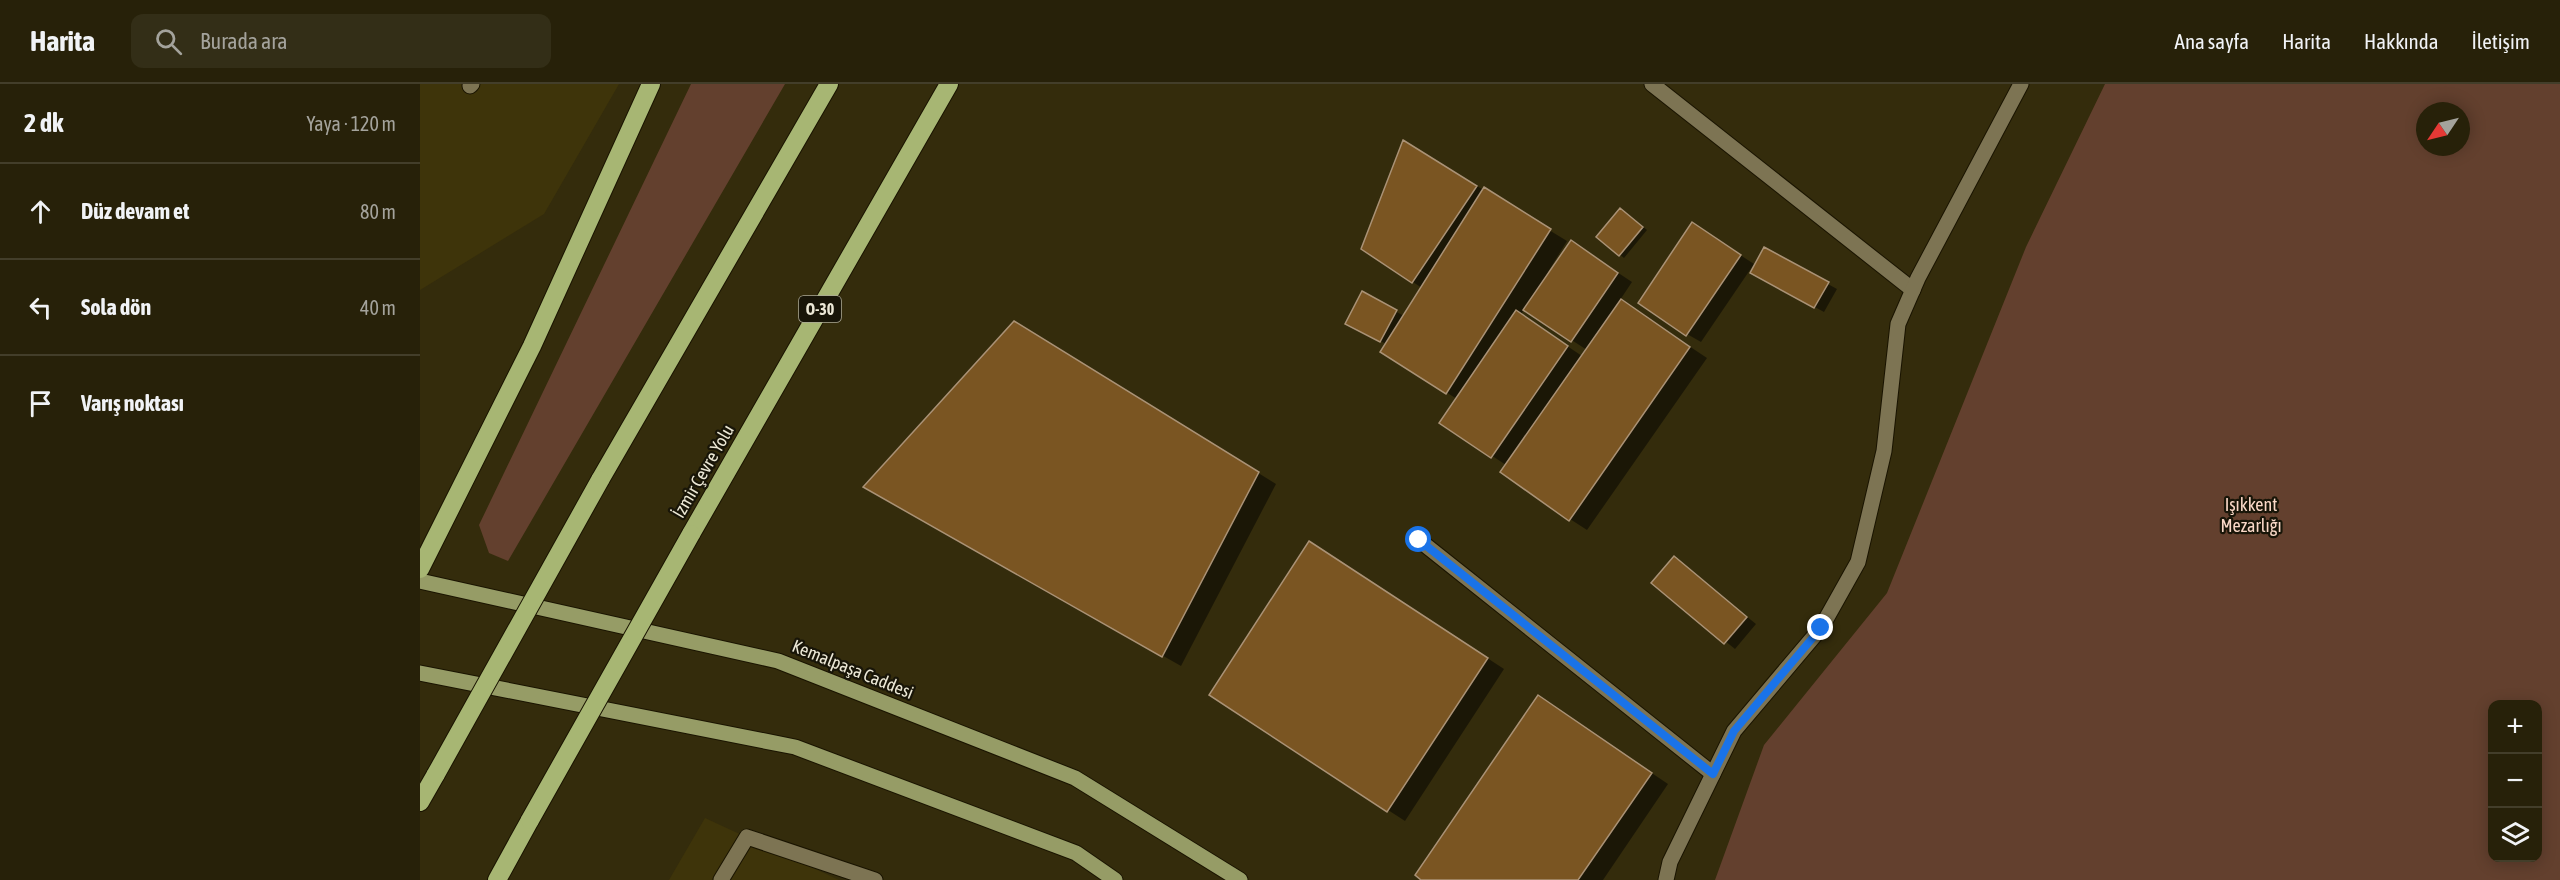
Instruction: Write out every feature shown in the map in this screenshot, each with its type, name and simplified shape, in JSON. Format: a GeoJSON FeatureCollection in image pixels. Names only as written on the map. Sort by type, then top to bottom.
{"type":"FeatureCollection","features":[{"type":"Feature","properties":{"kind":"highway"},"geometry":{"type":"LineString","coordinates":[[420,569],[532,346],[651,84]]}},
{"type":"Feature","properties":{"kind":"highway"},"geometry":{"type":"LineString","coordinates":[[420,802],[600,480],[829,84]]}},
{"type":"Feature","properties":{"kind":"highway","name":"İzmir Çevre Yolu"},"geometry":{"type":"LineString","coordinates":[[497,880],[691,534],[949,84]]}},
{"type":"Feature","properties":{"kind":"main road"},"geometry":{"type":"LineString","coordinates":[[1652,84],[1913,290]]}},
{"type":"Feature","properties":{"kind":"main road"},"geometry":{"type":"LineString","coordinates":[[1666,880],[1670,862],[1734,731],[1821,628],[1858,562],[1884,451],[1899,324],[1913,290],[2021,84]]}},
{"type":"Feature","properties":{"kind":"main road"},"geometry":{"type":"LineString","coordinates":[[1419,540],[1713,774]]}},
{"type":"Feature","properties":{"kind":"main road","name":"Kemalpaşa Caddesi"},"geometry":{"type":"LineString","coordinates":[[420,581],[778,661],[1075,778],[1240,880]]}},
{"type":"Feature","properties":{"kind":"main road"},"geometry":{"type":"LineString","coordinates":[[420,673],[795,747],[1076,853],[1115,880]]}},
{"type":"Feature","properties":{"kind":"main road"},"geometry":{"type":"LineString","coordinates":[[721,880],[747,837],[875,880]]}},
{"type":"Feature","properties":{"kind":"shaded area"},"geometry":{"type":"Polygon","coordinates":[[[420,84],[619,84],[544,214],[420,290],[420,84]]]}},
{"type":"Feature","properties":{"kind":"shaded area"},"geometry":{"type":"Polygon","coordinates":[[[705,818],[839,880],[669,880],[705,818]]]}},
{"type":"Feature","properties":{"kind":"green space"},"geometry":{"type":"Polygon","coordinates":[[[691,84],[785,84],[508,561],[489,553],[479,525],[691,84]]]}},
{"type":"Feature","properties":{"kind":"green space","name":"Işıkkent Mezarlığı"},"geometry":{"type":"Polygon","coordinates":[[[2105,84],[2560,84],[2560,880],[1715,880],[1764,745],[1887,593],[2026,247],[2105,84]]]}},
{"type":"Feature","properties":{"kind":"building"},"geometry":{"type":"Polygon","coordinates":[[[1403,140],[1477,186],[1412,283],[1361,249],[1403,140]]]}},
{"type":"Feature","properties":{"kind":"building"},"geometry":{"type":"Polygon","coordinates":[[[1484,187],[1551,229],[1446,394],[1380,352],[1484,187]]]}},
{"type":"Feature","properties":{"kind":"building"},"geometry":{"type":"Polygon","coordinates":[[[1620,208],[1643,227],[1619,256],[1596,237],[1620,208]]]}},
{"type":"Feature","properties":{"kind":"building"},"geometry":{"type":"Polygon","coordinates":[[[1692,222],[1741,255],[1686,336],[1638,303],[1692,222]]]}},
{"type":"Feature","properties":{"kind":"building"},"geometry":{"type":"Polygon","coordinates":[[[1571,240],[1618,273],[1571,342],[1523,310],[1571,240]]]}},
{"type":"Feature","properties":{"kind":"building"},"geometry":{"type":"Polygon","coordinates":[[[1764,247],[1829,282],[1814,308],[1750,273],[1764,247]]]}},
{"type":"Feature","properties":{"kind":"building"},"geometry":{"type":"Polygon","coordinates":[[[1362,291],[1397,310],[1380,342],[1345,324],[1362,291]]]}},
{"type":"Feature","properties":{"kind":"building"},"geometry":{"type":"Polygon","coordinates":[[[1621,299],[1690,347],[1569,521],[1500,472],[1621,299]]]}},
{"type":"Feature","properties":{"kind":"building"},"geometry":{"type":"Polygon","coordinates":[[[1516,310],[1568,346],[1491,458],[1439,423],[1516,310]]]}},
{"type":"Feature","properties":{"kind":"building"},"geometry":{"type":"Polygon","coordinates":[[[1014,321],[1259,472],[1162,657],[863,487],[1014,321]]]}},
{"type":"Feature","properties":{"kind":"building"},"geometry":{"type":"Polygon","coordinates":[[[1309,541],[1488,658],[1387,812],[1209,695],[1309,541]]]}},
{"type":"Feature","properties":{"kind":"building"},"geometry":{"type":"Polygon","coordinates":[[[1674,556],[1747,617],[1724,644],[1651,583],[1674,556]]]}},
{"type":"Feature","properties":{"kind":"building"},"geometry":{"type":"Polygon","coordinates":[[[1538,695],[1652,773],[1578,880],[1421,880],[1415,875],[1538,695]]]}},
{"type":"Feature","properties":{"kind":"route"},"geometry":{"type":"LineString","coordinates":[[1419,540],[1713,774],[1734,731],[1821,628]]}}]}
